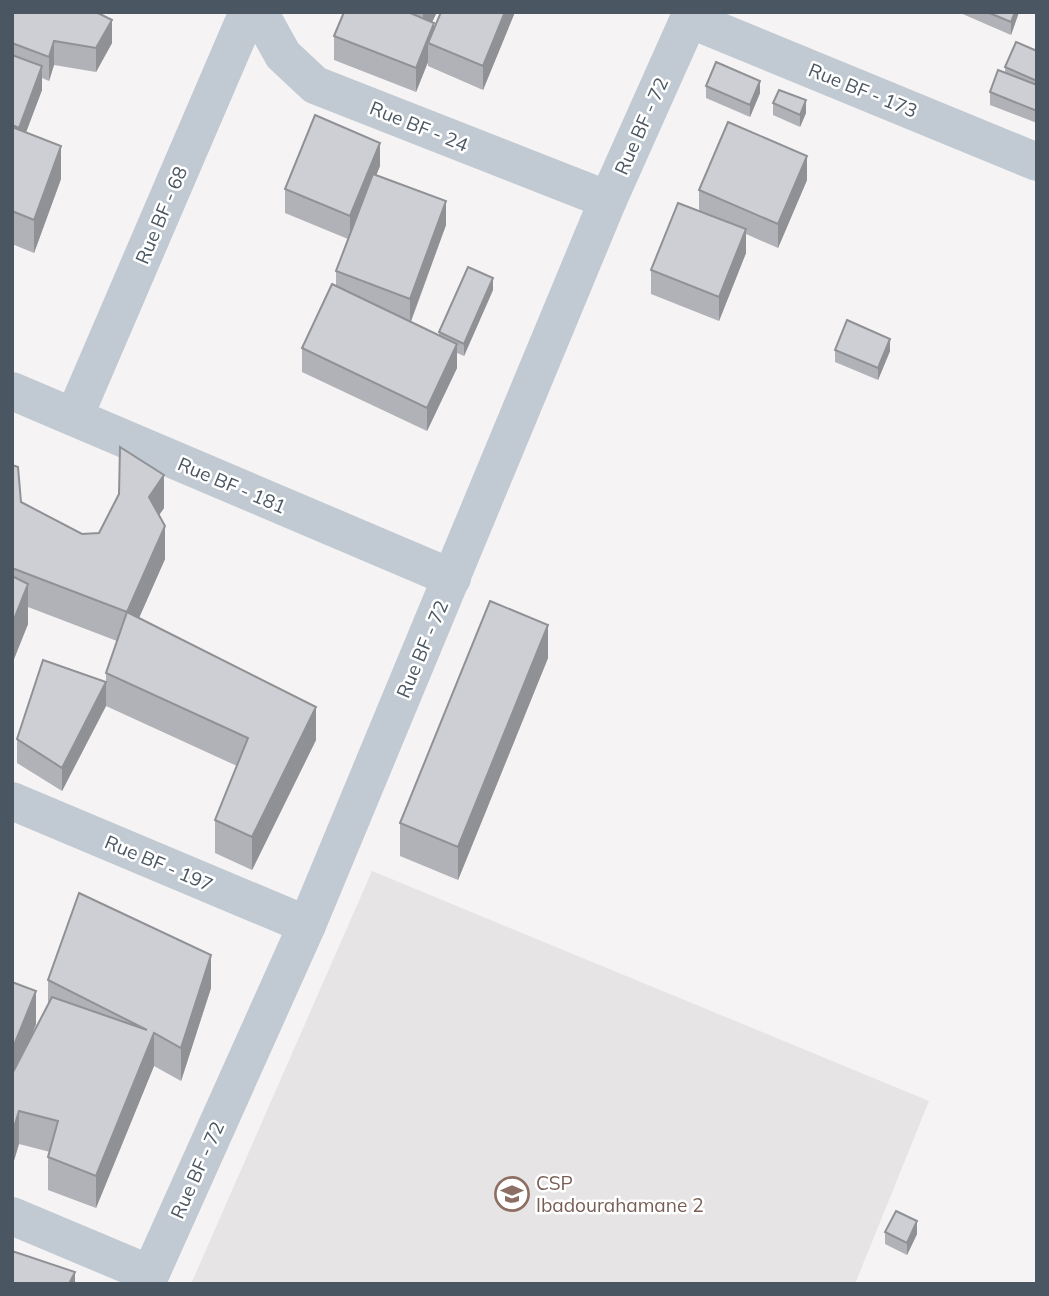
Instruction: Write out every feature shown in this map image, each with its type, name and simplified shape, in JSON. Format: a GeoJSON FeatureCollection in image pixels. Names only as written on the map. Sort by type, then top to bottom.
{"type":"FeatureCollection","features":[{"type":"Feature","properties":{"kind":"street","name":"Rue BF - 68"},"geometry":{"type":"LineString","coordinates":[[74,418],[248,12]]}},
{"type":"Feature","properties":{"kind":"street","name":"Rue BF - 24"},"geometry":{"type":"LineString","coordinates":[[259,12],[283,55],[315,85],[608,200]]}},
{"type":"Feature","properties":{"kind":"street","name":"Rue BF - 72"},"geometry":{"type":"LineString","coordinates":[[148,1279],[307,925],[608,200],[691,16]]}},
{"type":"Feature","properties":{"kind":"street","name":"Rue BF - 173"},"geometry":{"type":"LineString","coordinates":[[691,16],[1037,162]]}},
{"type":"Feature","properties":{"kind":"street","name":"Rue BF - 181"},"geometry":{"type":"LineString","coordinates":[[12,391],[452,578]]}},
{"type":"Feature","properties":{"kind":"street","name":"Rue BF - 197"},"geometry":{"type":"LineString","coordinates":[[12,801],[307,925]]}},
{"type":"Feature","properties":{"kind":"street"},"geometry":{"type":"LineString","coordinates":[[12,1216],[148,1279]]}},
{"type":"Feature","properties":{"kind":"shaded area"},"geometry":{"type":"Polygon","coordinates":[[[372,871],[929,1101],[855,1284],[191,1284],[372,871]]]}},
{"type":"Feature","properties":{"kind":"building"},"geometry":{"type":"Polygon","coordinates":[[[12,12],[96,12],[112,20],[96,48],[54,41],[49,57],[12,43],[12,12]]]}},
{"type":"Feature","properties":{"kind":"building"},"geometry":{"type":"Polygon","coordinates":[[[344,12],[408,12],[434,23],[416,68],[334,36],[344,12]]]}},
{"type":"Feature","properties":{"kind":"building"},"geometry":{"type":"Polygon","coordinates":[[[441,12],[505,12],[483,66],[428,43],[441,12]]]}},
{"type":"Feature","properties":{"kind":"building"},"geometry":{"type":"Polygon","coordinates":[[[987,12],[1015,12],[1011,22],[987,12]]]}},
{"type":"Feature","properties":{"kind":"building"},"geometry":{"type":"Polygon","coordinates":[[[1016,42],[1037,51],[1037,81],[1005,67],[1016,42]]]}},
{"type":"Feature","properties":{"kind":"building"},"geometry":{"type":"Polygon","coordinates":[[[12,55],[42,66],[19,128],[12,125],[12,55]]]}},
{"type":"Feature","properties":{"kind":"building"},"geometry":{"type":"Polygon","coordinates":[[[716,62],[760,81],[750,105],[706,86],[716,62]]]}},
{"type":"Feature","properties":{"kind":"building"},"geometry":{"type":"Polygon","coordinates":[[[998,70],[1037,85],[1037,111],[990,92],[998,70]]]}},
{"type":"Feature","properties":{"kind":"building"},"geometry":{"type":"Polygon","coordinates":[[[779,90],[806,100],[800,115],[773,103],[779,90]]]}},
{"type":"Feature","properties":{"kind":"building"},"geometry":{"type":"Polygon","coordinates":[[[315,115],[380,143],[350,216],[285,189],[315,115]]]}},
{"type":"Feature","properties":{"kind":"building"},"geometry":{"type":"Polygon","coordinates":[[[728,122],[807,156],[778,224],[699,190],[728,122]]]}},
{"type":"Feature","properties":{"kind":"building"},"geometry":{"type":"Polygon","coordinates":[[[12,127],[61,146],[34,220],[12,211],[12,127]]]}},
{"type":"Feature","properties":{"kind":"building"},"geometry":{"type":"Polygon","coordinates":[[[373,174],[446,201],[410,299],[336,271],[373,174]]]}},
{"type":"Feature","properties":{"kind":"building"},"geometry":{"type":"Polygon","coordinates":[[[678,203],[746,229],[719,297],[651,270],[678,203]]]}},
{"type":"Feature","properties":{"kind":"building"},"geometry":{"type":"Polygon","coordinates":[[[468,267],[493,278],[464,344],[439,332],[468,267]]]}},
{"type":"Feature","properties":{"kind":"building"},"geometry":{"type":"Polygon","coordinates":[[[332,284],[457,344],[427,408],[302,348],[332,284]]]}},
{"type":"Feature","properties":{"kind":"building"},"geometry":{"type":"Polygon","coordinates":[[[847,320],[890,339],[878,368],[835,350],[847,320]]]}},
{"type":"Feature","properties":{"kind":"building"},"geometry":{"type":"Polygon","coordinates":[[[120,447],[164,475],[149,497],[165,526],[127,612],[12,568],[12,465],[18,467],[21,502],[82,534],[99,533],[119,494],[120,447]]]}},
{"type":"Feature","properties":{"kind":"building"},"geometry":{"type":"Polygon","coordinates":[[[12,576],[28,584],[12,624],[12,576]]]}},
{"type":"Feature","properties":{"kind":"building"},"geometry":{"type":"Polygon","coordinates":[[[490,601],[548,625],[458,847],[400,823],[490,601]]]}},
{"type":"Feature","properties":{"kind":"building"},"geometry":{"type":"Polygon","coordinates":[[[127,612],[316,707],[252,837],[215,820],[248,738],[106,673],[127,612]]]}},
{"type":"Feature","properties":{"kind":"building"},"geometry":{"type":"Polygon","coordinates":[[[43,660],[106,682],[62,768],[17,739],[43,660]]]}},
{"type":"Feature","properties":{"kind":"building"},"geometry":{"type":"Polygon","coordinates":[[[79,893],[211,955],[181,1048],[154,1033],[96,1176],[48,1157],[58,1121],[19,1111],[12,1134],[12,1074],[52,997],[147,1030],[48,980],[79,893]]]}},
{"type":"Feature","properties":{"kind":"building"},"geometry":{"type":"Polygon","coordinates":[[[12,982],[36,991],[12,1050],[12,982]]]}},
{"type":"Feature","properties":{"kind":"building"},"geometry":{"type":"Polygon","coordinates":[[[896,1211],[917,1221],[907,1243],[885,1232],[896,1211]]]}},
{"type":"Feature","properties":{"kind":"building"},"geometry":{"type":"Polygon","coordinates":[[[12,1251],[75,1272],[69,1284],[12,1284],[12,1251]]]}},
{"type":"Feature","properties":{"kind":"place","name":"CSP Ibadourahamane 2"},"geometry":{"type":"Point","coordinates":[512,1194]}}]}
